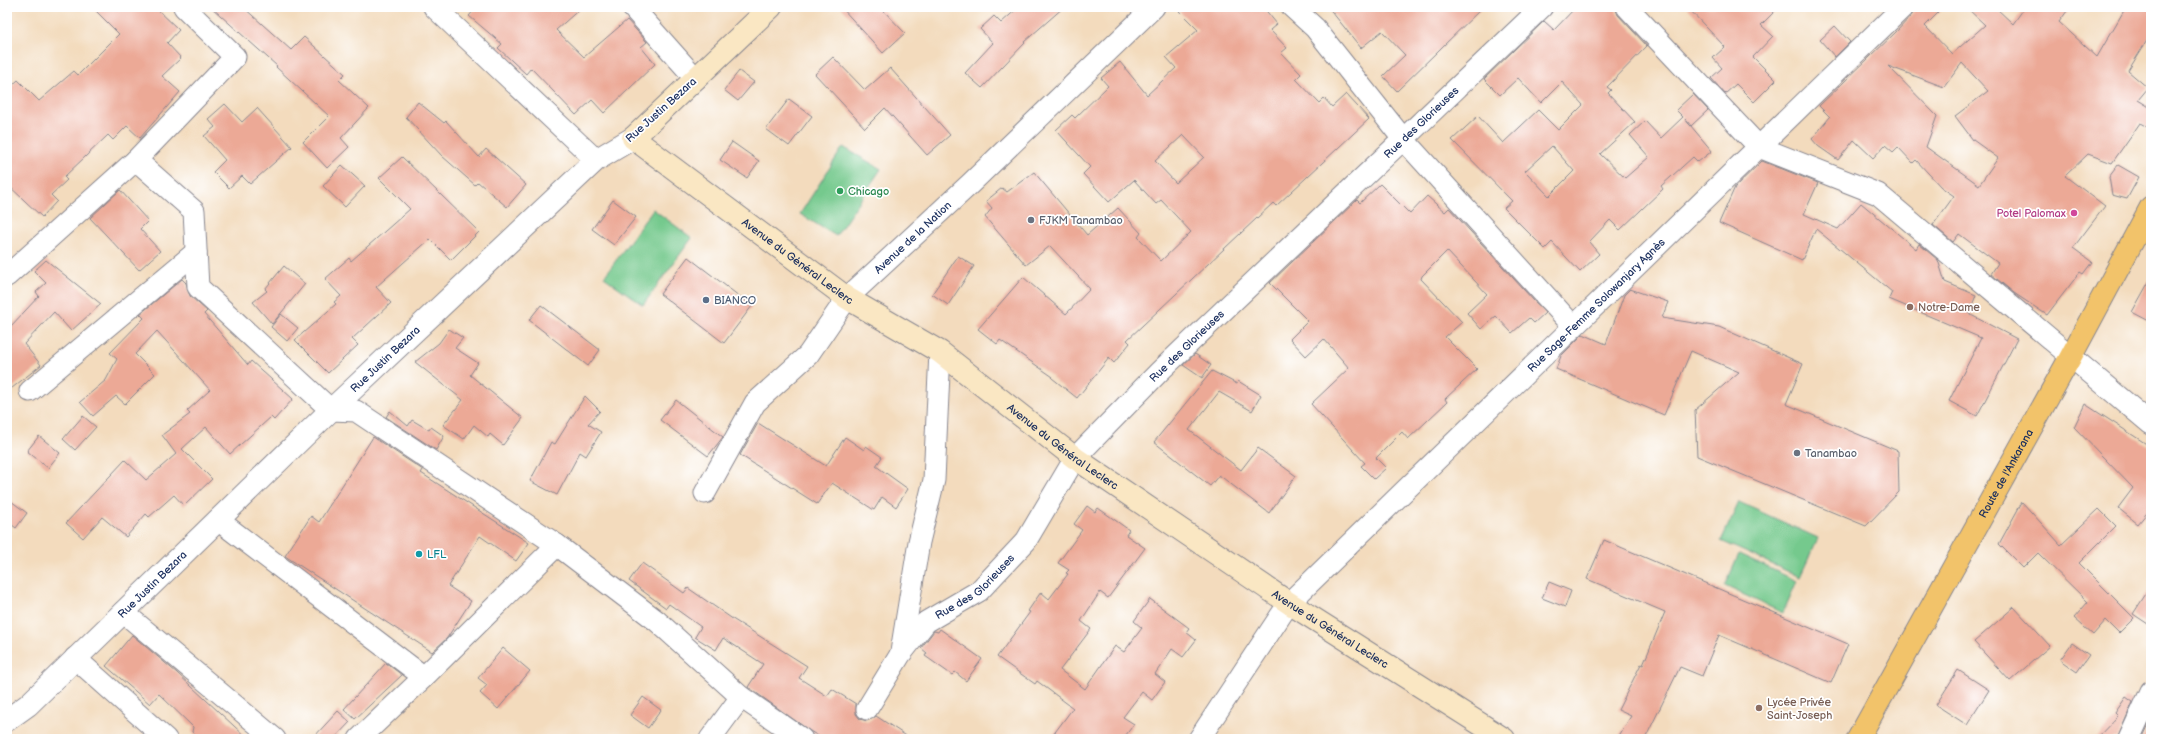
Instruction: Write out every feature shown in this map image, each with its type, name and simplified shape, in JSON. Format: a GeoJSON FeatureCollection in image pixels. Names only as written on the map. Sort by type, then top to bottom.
{"type":"FeatureCollection","features":[{"type":"Feature","properties":{"kind":"main road","name":"Rue Justin Bezara"},"geometry":{"type":"LineString","coordinates":[[633,138],[772,7]]}},
{"type":"Feature","properties":{"kind":"main road","name":"Avenue du Général Leclerc"},"geometry":{"type":"LineString","coordinates":[[633,138],[848,298],[940,352],[1074,458],[1290,603],[1504,739]]}},
{"type":"Feature","properties":{"kind":"main road","name":"Route de l'Ankarana"},"geometry":{"type":"LineString","coordinates":[[1858,739],[2070,358],[2151,207]]}},
{"type":"Feature","properties":{"kind":"street"},"geometry":{"type":"LineString","coordinates":[[7,276],[136,160],[235,57],[184,7]]}},
{"type":"Feature","properties":{"kind":"street"},"geometry":{"type":"LineString","coordinates":[[434,7],[596,160]]}},
{"type":"Feature","properties":{"kind":"street"},"geometry":{"type":"LineString","coordinates":[[632,7],[696,79]]}},
{"type":"Feature","properties":{"kind":"street","name":"Avenue de la Nation"},"geometry":{"type":"LineString","coordinates":[[705,493],[755,403],[808,355],[848,298],[970,184],[1154,7]]}},
{"type":"Feature","properties":{"kind":"street"},"geometry":{"type":"LineString","coordinates":[[1292,7],[1315,28],[1404,139],[1573,326]]}},
{"type":"Feature","properties":{"kind":"street","name":"Rue des Glorieuses"},"geometry":{"type":"LineString","coordinates":[[867,709],[900,655],[926,622],[979,591],[1026,541],[1074,458],[1159,372],[1542,7]]}},
{"type":"Feature","properties":{"kind":"street"},"geometry":{"type":"LineString","coordinates":[[1627,7],[1759,147],[1878,194],[2070,358],[2151,424]]}},
{"type":"Feature","properties":{"kind":"street","name":"Rue Sage-Femme Solowanjary Agnès"},"geometry":{"type":"LineString","coordinates":[[1199,739],[1290,603],[1573,326],[1759,147],[1894,10]]}},
{"type":"Feature","properties":{"kind":"street","name":"Rue Justin Bezara"},"geometry":{"type":"LineString","coordinates":[[7,720],[28,705],[331,410],[596,160],[633,138]]}},
{"type":"Feature","properties":{"kind":"street"},"geometry":{"type":"LineString","coordinates":[[136,160],[194,211],[198,287],[331,410],[356,411],[557,545],[656,621],[741,697],[802,739]]}},
{"type":"Feature","properties":{"kind":"street"},"geometry":{"type":"LineString","coordinates":[[30,390],[196,252]]}},
{"type":"Feature","properties":{"kind":"street"},"geometry":{"type":"LineString","coordinates":[[900,655],[919,542],[934,480],[940,352]]}},
{"type":"Feature","properties":{"kind":"street"},"geometry":{"type":"LineString","coordinates":[[218,520],[424,677]]}},
{"type":"Feature","properties":{"kind":"street"},"geometry":{"type":"LineString","coordinates":[[359,739],[424,677],[557,545]]}},
{"type":"Feature","properties":{"kind":"street"},"geometry":{"type":"LineString","coordinates":[[123,612],[275,739]]}},
{"type":"Feature","properties":{"kind":"street"},"geometry":{"type":"LineString","coordinates":[[75,658],[166,739]]}},
{"type":"Feature","properties":{"kind":"street"},"geometry":{"type":"LineString","coordinates":[[2129,739],[2151,691]]}},
{"type":"Feature","properties":{"kind":"street"},"geometry":{"type":"LineString","coordinates":[[710,739],[741,697]]}},
{"type":"Feature","properties":{"kind":"green space","name":"Chicago"},"geometry":{"type":"Polygon","coordinates":[[[843,147],[881,169],[836,236],[800,214],[843,147]]]}},
{"type":"Feature","properties":{"kind":"green space"},"geometry":{"type":"Polygon","coordinates":[[[653,209],[692,238],[643,305],[604,277],[653,209]]]}},
{"type":"Feature","properties":{"kind":"green space"},"geometry":{"type":"Polygon","coordinates":[[[1739,502],[1818,538],[1800,577],[1721,541],[1739,502]]]}},
{"type":"Feature","properties":{"kind":"green space"},"geometry":{"type":"Polygon","coordinates":[[[1739,554],[1797,581],[1783,613],[1725,586],[1739,554]]]}},
{"type":"Feature","properties":{"kind":"building"},"geometry":{"type":"Polygon","coordinates":[[[92,7],[155,7],[179,30],[167,43],[181,58],[162,76],[180,92],[140,138],[127,126],[113,140],[108,135],[64,177],[67,180],[51,195],[57,201],[42,217],[7,184],[7,90],[18,80],[39,101],[74,71],[78,75],[119,34],[92,7]]]}},
{"type":"Feature","properties":{"kind":"building"},"geometry":{"type":"Polygon","coordinates":[[[211,7],[243,7],[291,50],[304,37],[345,74],[339,80],[369,108],[341,138],[349,147],[327,168],[303,142],[329,116],[276,67],[277,66],[211,7]]]}},
{"type":"Feature","properties":{"kind":"building"},"geometry":{"type":"Polygon","coordinates":[[[477,7],[582,7],[556,30],[584,57],[627,20],[647,42],[641,47],[655,64],[604,113],[592,100],[576,115],[531,68],[526,74],[498,48],[502,44],[469,16],[477,7]]]}},
{"type":"Feature","properties":{"kind":"building"},"geometry":{"type":"Polygon","coordinates":[[[841,7],[880,7],[905,33],[883,53],[841,7]]]}},
{"type":"Feature","properties":{"kind":"building"},"geometry":{"type":"Polygon","coordinates":[[[1019,7],[1064,7],[1024,42],[1025,43],[982,88],[965,73],[993,43],[980,29],[994,16],[1001,23],[1019,7]]]}},
{"type":"Feature","properties":{"kind":"building"},"geometry":{"type":"Polygon","coordinates":[[[1175,7],[1263,7],[1277,24],[1270,30],[1287,48],[1281,53],[1301,74],[1296,79],[1319,103],[1324,98],[1332,107],[1346,94],[1369,119],[1276,206],[1273,203],[1127,340],[1130,343],[1114,363],[1109,358],[1077,398],[1052,378],[1053,377],[1000,340],[997,344],[978,329],[1023,277],[1066,314],[1090,289],[1050,246],[1026,265],[985,217],[992,208],[986,201],[1002,188],[1007,192],[1034,172],[1087,235],[1118,208],[1141,233],[1138,237],[1161,261],[1191,232],[1161,200],[1156,204],[1134,180],[1109,202],[1083,174],[1090,167],[1056,130],[1072,115],[1075,118],[1108,86],[1101,78],[1120,62],[1147,95],[1176,68],[1166,57],[1198,30],[1175,7]],[[1183,135],[1155,161],[1176,183],[1204,157],[1183,135]]]}},
{"type":"Feature","properties":{"kind":"building"},"geometry":{"type":"Polygon","coordinates":[[[1328,7],[1483,7],[1397,91],[1383,76],[1405,55],[1382,31],[1361,48],[1328,7]]]}},
{"type":"Feature","properties":{"kind":"building"},"geometry":{"type":"Polygon","coordinates":[[[1576,7],[1615,7],[1618,15],[1647,46],[1607,87],[1611,90],[1608,93],[1635,122],[1600,154],[1625,178],[1649,157],[1630,135],[1645,121],[1661,138],[1683,117],[1676,110],[1693,94],[1708,110],[1691,126],[1685,119],[1712,151],[1698,162],[1693,157],[1661,186],[1663,189],[1620,230],[1610,220],[1589,242],[1599,254],[1580,272],[1552,242],[1545,249],[1504,208],[1512,201],[1452,140],[1478,116],[1503,143],[1538,110],[1558,130],[1583,105],[1562,82],[1541,103],[1518,78],[1500,95],[1484,79],[1544,21],[1554,30],[1576,7]],[[1552,146],[1525,171],[1549,196],[1574,171],[1552,146]]]}},
{"type":"Feature","properties":{"kind":"building"},"geometry":{"type":"Polygon","coordinates":[[[1687,7],[1779,7],[1761,25],[1773,36],[1753,57],[1776,80],[1754,102],[1736,84],[1725,94],[1711,78],[1722,68],[1713,58],[1725,47],[1687,7]]]}},
{"type":"Feature","properties":{"kind":"building"},"geometry":{"type":"Polygon","coordinates":[[[1915,7],[1944,7],[1925,26],[1952,54],[1985,25],[1966,7],[1995,7],[2013,24],[2025,7],[2070,7],[2059,22],[2097,57],[2126,7],[2151,7],[2151,34],[2128,71],[2148,88],[2138,100],[2151,108],[2151,129],[2140,123],[2112,163],[2088,154],[2065,176],[2105,206],[2073,248],[2092,262],[2083,274],[2080,272],[2047,315],[2014,293],[1991,274],[1998,263],[1959,234],[1953,242],[1933,225],[1954,196],[1941,187],[1916,160],[1913,163],[1898,147],[1893,152],[1885,145],[1873,158],[1854,140],[1838,160],[1818,146],[1812,139],[1830,117],[1819,106],[1912,15],[1915,7]],[[1962,63],[1944,87],[1888,66],[1937,116],[1926,147],[1979,185],[1998,158],[1973,140],[1955,116],[1988,91],[1962,63]]]}},
{"type":"Feature","properties":{"kind":"building"},"geometry":{"type":"Polygon","coordinates":[[[1835,26],[1850,42],[1835,57],[1820,40],[1835,26]]]}},
{"type":"Feature","properties":{"kind":"building"},"geometry":{"type":"Polygon","coordinates":[[[833,57],[865,90],[890,68],[950,135],[927,155],[885,108],[865,128],[815,74],[833,57]]]}},
{"type":"Feature","properties":{"kind":"building"},"geometry":{"type":"Polygon","coordinates":[[[739,71],[754,82],[738,101],[724,90],[739,71]]]}},
{"type":"Feature","properties":{"kind":"building"},"geometry":{"type":"Polygon","coordinates":[[[789,99],[812,116],[789,146],[766,129],[789,99]]]}},
{"type":"Feature","properties":{"kind":"building"},"geometry":{"type":"Polygon","coordinates":[[[418,102],[444,123],[446,121],[479,157],[486,149],[526,185],[507,207],[478,182],[475,185],[442,156],[406,117],[418,102]]]}},
{"type":"Feature","properties":{"kind":"building"},"geometry":{"type":"Polygon","coordinates":[[[225,104],[242,122],[257,108],[292,147],[250,184],[242,176],[229,188],[213,172],[225,160],[204,136],[215,127],[208,119],[225,104]]]}},
{"type":"Feature","properties":{"kind":"building"},"geometry":{"type":"Polygon","coordinates":[[[732,142],[759,161],[747,178],[720,160],[732,142]]]}},
{"type":"Feature","properties":{"kind":"building"},"geometry":{"type":"Polygon","coordinates":[[[402,157],[479,232],[451,260],[430,239],[376,287],[391,303],[352,339],[358,345],[328,373],[295,340],[336,304],[334,302],[341,296],[325,279],[349,258],[351,261],[410,209],[379,178],[402,157]]]}},
{"type":"Feature","properties":{"kind":"building"},"geometry":{"type":"Polygon","coordinates":[[[1762,161],[1818,183],[1804,214],[1838,229],[1861,203],[1916,249],[1919,244],[1938,260],[1945,282],[1976,295],[1969,314],[2017,339],[1977,416],[1949,401],[1981,338],[1889,299],[1892,292],[1816,229],[1802,260],[1719,223],[1735,187],[1762,161]]]}},
{"type":"Feature","properties":{"kind":"building"},"geometry":{"type":"Polygon","coordinates":[[[342,165],[365,186],[345,207],[323,186],[342,165]]]}},
{"type":"Feature","properties":{"kind":"building"},"geometry":{"type":"Polygon","coordinates":[[[2118,165],[2139,177],[2127,199],[2112,195],[2109,177],[2118,165]]]}},
{"type":"Feature","properties":{"kind":"building"},"geometry":{"type":"Polygon","coordinates":[[[1380,184],[1410,214],[1427,196],[1445,212],[1449,208],[1545,313],[1534,323],[1529,318],[1512,333],[1496,316],[1481,329],[1467,313],[1487,294],[1447,251],[1422,276],[1421,279],[1462,322],[1445,337],[1477,369],[1445,399],[1447,402],[1408,439],[1402,432],[1376,458],[1386,468],[1374,479],[1361,466],[1365,463],[1311,404],[1349,368],[1324,339],[1306,356],[1290,339],[1308,321],[1270,283],[1357,200],[1360,203],[1380,184]]]}},
{"type":"Feature","properties":{"kind":"building"},"geometry":{"type":"Polygon","coordinates":[[[120,190],[148,221],[140,229],[160,251],[139,270],[90,218],[120,190]]]}},
{"type":"Feature","properties":{"kind":"building"},"geometry":{"type":"Polygon","coordinates":[[[613,200],[636,217],[614,245],[592,229],[613,200]]]}},
{"type":"Feature","properties":{"kind":"building"},"geometry":{"type":"Polygon","coordinates":[[[958,256],[974,266],[948,305],[932,294],[958,256]]]}},
{"type":"Feature","properties":{"kind":"building","name":"BIANCO"},"geometry":{"type":"Polygon","coordinates":[[[688,257],[752,306],[724,343],[660,294],[688,257]]]}},
{"type":"Feature","properties":{"kind":"building"},"geometry":{"type":"Polygon","coordinates":[[[46,260],[101,304],[71,331],[54,312],[24,344],[41,365],[7,392],[7,323],[10,327],[39,296],[36,292],[46,283],[34,271],[46,260]]]}},
{"type":"Feature","properties":{"kind":"building"},"geometry":{"type":"Polygon","coordinates":[[[284,266],[305,284],[272,324],[253,302],[267,291],[265,289],[284,266]]]}},
{"type":"Feature","properties":{"kind":"building"},"geometry":{"type":"Polygon","coordinates":[[[2151,278],[2151,322],[2132,312],[2151,278]]]}},
{"type":"Feature","properties":{"kind":"building"},"geometry":{"type":"Polygon","coordinates":[[[182,279],[186,283],[190,296],[207,311],[204,314],[248,365],[251,361],[293,399],[274,420],[271,417],[230,454],[206,427],[182,449],[212,479],[184,506],[174,495],[149,517],[146,514],[126,537],[102,517],[83,538],[66,523],[125,460],[146,480],[176,454],[162,435],[190,414],[187,411],[210,390],[157,331],[135,354],[155,374],[125,404],[116,396],[93,416],[80,402],[106,380],[117,359],[110,353],[144,318],[140,314],[182,279]]]}},
{"type":"Feature","properties":{"kind":"building"},"geometry":{"type":"Polygon","coordinates":[[[1630,289],[1668,302],[1662,318],[1719,327],[1803,364],[1786,404],[1898,451],[1899,492],[1866,526],[1697,456],[1695,410],[1739,372],[1691,351],[1664,415],[1556,369],[1561,356],[1583,334],[1606,344],[1624,295],[1630,289]]]}},
{"type":"Feature","properties":{"kind":"building"},"geometry":{"type":"Polygon","coordinates":[[[541,305],[600,350],[588,366],[529,320],[541,305]]]}},
{"type":"Feature","properties":{"kind":"building"},"geometry":{"type":"Polygon","coordinates":[[[281,314],[298,328],[287,341],[271,327],[281,314]]]}},
{"type":"Feature","properties":{"kind":"building"},"geometry":{"type":"Polygon","coordinates":[[[449,329],[463,338],[455,348],[478,363],[470,375],[523,418],[503,445],[490,434],[488,437],[474,425],[464,439],[443,425],[463,400],[415,362],[439,343],[449,329]]]}},
{"type":"Feature","properties":{"kind":"building"},"geometry":{"type":"Polygon","coordinates":[[[1195,354],[1211,365],[1202,378],[1183,365],[1195,354]]]}},
{"type":"Feature","properties":{"kind":"building"},"geometry":{"type":"Polygon","coordinates":[[[1212,371],[1237,384],[1238,381],[1261,395],[1252,411],[1219,392],[1189,430],[1241,470],[1258,448],[1296,476],[1269,513],[1219,475],[1210,486],[1154,442],[1212,371]]]}},
{"type":"Feature","properties":{"kind":"building"},"geometry":{"type":"Polygon","coordinates":[[[585,396],[600,411],[588,424],[601,432],[586,456],[580,452],[557,495],[530,481],[551,442],[555,444],[585,396]]]}},
{"type":"Feature","properties":{"kind":"building"},"geometry":{"type":"Polygon","coordinates":[[[676,400],[723,437],[708,456],[660,420],[676,400]]]}},
{"type":"Feature","properties":{"kind":"building"},"geometry":{"type":"Polygon","coordinates":[[[2085,404],[2151,447],[2151,508],[2138,524],[2118,508],[2133,488],[2074,427],[2085,404]]]}},
{"type":"Feature","properties":{"kind":"building"},"geometry":{"type":"Polygon","coordinates":[[[390,411],[408,426],[412,420],[429,430],[431,427],[444,436],[436,450],[386,417],[390,411]]]}},
{"type":"Feature","properties":{"kind":"building"},"geometry":{"type":"Polygon","coordinates":[[[83,416],[96,427],[75,450],[63,439],[83,416]]]}},
{"type":"Feature","properties":{"kind":"building"},"geometry":{"type":"Polygon","coordinates":[[[758,423],[826,466],[845,437],[864,450],[866,446],[882,457],[876,466],[908,489],[896,507],[882,497],[874,510],[832,483],[817,504],[740,455],[758,423]]]}},
{"type":"Feature","properties":{"kind":"building"},"geometry":{"type":"Polygon","coordinates":[[[39,436],[60,453],[48,468],[27,451],[39,436]]]}},
{"type":"Feature","properties":{"kind":"building","name":"LFL"},"geometry":{"type":"Polygon","coordinates":[[[373,437],[423,470],[421,473],[529,543],[516,561],[480,536],[448,586],[471,601],[447,638],[432,652],[285,556],[311,516],[319,522],[373,437]]]}},
{"type":"Feature","properties":{"kind":"building"},"geometry":{"type":"Polygon","coordinates":[[[7,498],[27,513],[16,528],[7,521],[7,498]]]}},
{"type":"Feature","properties":{"kind":"building"},"geometry":{"type":"Polygon","coordinates":[[[2022,502],[2061,545],[2099,509],[2116,526],[2079,563],[2134,618],[2119,633],[2106,620],[2093,635],[2074,618],[2088,602],[2038,553],[2023,568],[1999,544],[2022,502]]]}},
{"type":"Feature","properties":{"kind":"building"},"geometry":{"type":"Polygon","coordinates":[[[1087,506],[1095,512],[1098,508],[1129,530],[1126,535],[1145,548],[1108,598],[1100,592],[1081,621],[1091,629],[1060,670],[1085,689],[1115,646],[1124,652],[1142,628],[1134,621],[1150,599],[1189,628],[1186,632],[1196,640],[1183,657],[1172,649],[1155,674],[1165,682],[1152,700],[1142,692],[1123,717],[1134,724],[1123,739],[1050,739],[1073,708],[1037,681],[1035,684],[997,657],[1030,612],[1028,611],[1041,592],[1049,599],[1068,574],[1066,573],[1069,570],[1058,563],[1082,530],[1074,524],[1087,506]]]}},
{"type":"Feature","properties":{"kind":"building"},"geometry":{"type":"Polygon","coordinates":[[[1604,540],[1848,644],[1831,683],[1719,635],[1702,676],[1680,667],[1645,739],[1617,739],[1631,716],[1618,710],[1641,664],[1643,665],[1665,612],[1587,579],[1604,540]]]}},
{"type":"Feature","properties":{"kind":"building"},"geometry":{"type":"Polygon","coordinates":[[[642,563],[684,593],[688,588],[734,620],[807,666],[799,678],[827,696],[832,689],[856,704],[856,714],[860,719],[867,721],[876,716],[911,739],[823,739],[810,731],[748,687],[763,664],[723,638],[716,650],[695,637],[701,627],[669,604],[666,608],[629,581],[642,563]]]}},
{"type":"Feature","properties":{"kind":"building"},"geometry":{"type":"Polygon","coordinates":[[[1549,582],[1571,591],[1565,607],[1542,598],[1549,582]]]}},
{"type":"Feature","properties":{"kind":"building"},"geometry":{"type":"Polygon","coordinates":[[[2151,586],[2151,626],[2133,614],[2151,586]]]}},
{"type":"Feature","properties":{"kind":"building"},"geometry":{"type":"Polygon","coordinates":[[[2014,607],[2050,646],[2010,681],[1974,642],[2014,607]]]}},
{"type":"Feature","properties":{"kind":"building"},"geometry":{"type":"Polygon","coordinates":[[[940,629],[982,659],[966,681],[955,672],[952,675],[925,656],[927,653],[921,648],[934,631],[938,632],[940,629]]]}},
{"type":"Feature","properties":{"kind":"building"},"geometry":{"type":"Polygon","coordinates":[[[132,635],[177,673],[248,739],[199,739],[192,732],[193,727],[159,694],[150,704],[106,666],[132,635]]]}},
{"type":"Feature","properties":{"kind":"building"},"geometry":{"type":"Polygon","coordinates":[[[2072,643],[2089,655],[2077,672],[2060,660],[2072,643]]]}},
{"type":"Feature","properties":{"kind":"building"},"geometry":{"type":"Polygon","coordinates":[[[503,648],[530,671],[498,709],[480,693],[487,685],[478,678],[503,648]]]}},
{"type":"Feature","properties":{"kind":"building"},"geometry":{"type":"Polygon","coordinates":[[[386,663],[402,675],[355,719],[344,709],[386,663]]]}},
{"type":"Feature","properties":{"kind":"building"},"geometry":{"type":"Polygon","coordinates":[[[1958,670],[1989,690],[1967,725],[1936,705],[1958,670]]]}},
{"type":"Feature","properties":{"kind":"building"},"geometry":{"type":"Polygon","coordinates":[[[643,697],[661,710],[648,728],[630,715],[643,697]]]}},
{"type":"Feature","properties":{"kind":"building"},"geometry":{"type":"Polygon","coordinates":[[[2126,697],[2133,702],[2117,739],[2096,739],[2118,716],[2115,713],[2126,697]]]}},
{"type":"Feature","properties":{"kind":"building"},"geometry":{"type":"Polygon","coordinates":[[[338,711],[350,722],[334,739],[312,739],[338,711]]]}},
{"type":"Feature","properties":{"kind":"building"},"geometry":{"type":"Polygon","coordinates":[[[2151,720],[2151,739],[2142,739],[2151,720]]]}},
{"type":"Feature","properties":{"kind":"place","name":"Chicago"},"geometry":{"type":"Point","coordinates":[840,191]}},
{"type":"Feature","properties":{"kind":"place","name":"Potel Palomax"},"geometry":{"type":"Point","coordinates":[2074,213]}},
{"type":"Feature","properties":{"kind":"place","name":"FJKM Tanambao"},"geometry":{"type":"Point","coordinates":[1031,220]}},
{"type":"Feature","properties":{"kind":"place","name":"BIANCO"},"geometry":{"type":"Point","coordinates":[706,300]}},
{"type":"Feature","properties":{"kind":"place","name":"Notre-Dame"},"geometry":{"type":"Point","coordinates":[1910,307]}},
{"type":"Feature","properties":{"kind":"place","name":"Tanambao"},"geometry":{"type":"Point","coordinates":[1797,453]}},
{"type":"Feature","properties":{"kind":"place","name":"LFL"},"geometry":{"type":"Point","coordinates":[419,554]}},
{"type":"Feature","properties":{"kind":"place","name":"Lycée Privée Saint-Joseph"},"geometry":{"type":"Point","coordinates":[1759,708]}}]}
